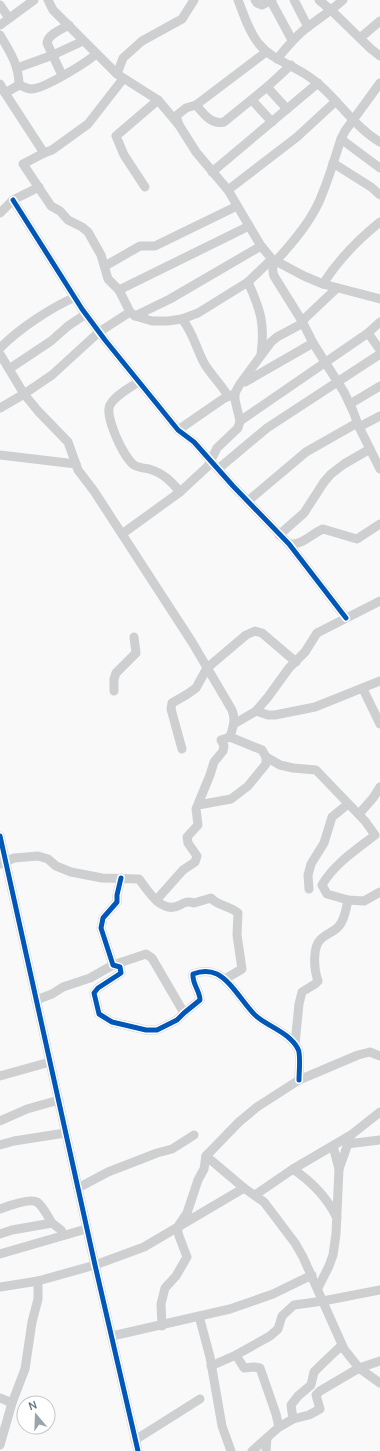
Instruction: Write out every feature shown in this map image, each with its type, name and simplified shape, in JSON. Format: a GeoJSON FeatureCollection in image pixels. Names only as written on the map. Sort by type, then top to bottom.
{"type":"FeatureCollection","features":[{"type":"Feature","properties":{"kind":"street"},"geometry":{"type":"LineString","coordinates":[[0,25],[34,0]]}},
{"type":"Feature","properties":{"kind":"street"},"geometry":{"type":"LineString","coordinates":[[48,0],[53,10],[120,76],[158,100],[179,125],[196,152],[228,190],[261,246],[274,260],[323,284],[380,299]]}},
{"type":"Feature","properties":{"kind":"street"},"geometry":{"type":"LineString","coordinates":[[194,0],[182,19],[142,41],[123,58],[120,76],[88,124],[52,150],[24,164],[51,206],[60,210],[68,220],[82,227],[88,232],[102,255],[108,279],[119,290],[133,314],[152,321],[182,319],[207,309],[248,282],[274,260],[298,234],[312,213],[323,193],[341,139],[380,83]]}},
{"type":"Feature","properties":{"kind":"street"},"geometry":{"type":"LineString","coordinates":[[238,0],[253,35],[266,52],[291,65],[318,83],[365,131],[380,142]]}},
{"type":"Feature","properties":{"kind":"street"},"geometry":{"type":"LineString","coordinates":[[255,0],[259,5],[272,0],[292,40]]}},
{"type":"Feature","properties":{"kind":"street"},"geometry":{"type":"LineString","coordinates":[[294,0],[308,27]]}},
{"type":"Feature","properties":{"kind":"street"},"geometry":{"type":"LineString","coordinates":[[319,0],[332,10],[380,56]]}},
{"type":"Feature","properties":{"kind":"street"},"geometry":{"type":"LineString","coordinates":[[277,58],[292,40],[343,0]]}},
{"type":"Feature","properties":{"kind":"street"},"geometry":{"type":"LineString","coordinates":[[0,5],[9,18]]}},
{"type":"Feature","properties":{"kind":"street"},"geometry":{"type":"LineString","coordinates":[[360,38],[380,21]]}},
{"type":"Feature","properties":{"kind":"street"},"geometry":{"type":"LineString","coordinates":[[62,75],[47,40],[49,37],[69,25]]}},
{"type":"Feature","properties":{"kind":"street"},"geometry":{"type":"LineString","coordinates":[[0,35],[16,63],[19,85]]}},
{"type":"Feature","properties":{"kind":"street"},"geometry":{"type":"LineString","coordinates":[[17,68],[53,55],[83,41]]}},
{"type":"Feature","properties":{"kind":"street"},"geometry":{"type":"LineString","coordinates":[[179,125],[176,116],[186,108],[196,105],[266,52]]}},
{"type":"Feature","properties":{"kind":"street"},"geometry":{"type":"LineString","coordinates":[[5,93],[19,85],[31,89],[48,84],[96,54]]}},
{"type":"Feature","properties":{"kind":"street"},"geometry":{"type":"LineString","coordinates":[[196,105],[213,122],[224,122],[268,87],[291,65]]}},
{"type":"Feature","properties":{"kind":"street"},"geometry":{"type":"LineString","coordinates":[[212,172],[318,83]]}},
{"type":"Feature","properties":{"kind":"street"},"geometry":{"type":"LineString","coordinates":[[0,84],[44,153]]}},
{"type":"Feature","properties":{"kind":"street"},"geometry":{"type":"LineString","coordinates":[[268,87],[287,109]]}},
{"type":"Feature","properties":{"kind":"street"},"geometry":{"type":"LineString","coordinates":[[145,187],[124,155],[116,136],[158,100]]}},
{"type":"Feature","properties":{"kind":"street"},"geometry":{"type":"LineString","coordinates":[[252,100],[272,122]]}},
{"type":"Feature","properties":{"kind":"street"},"geometry":{"type":"LineString","coordinates":[[228,190],[298,137],[336,101]]}},
{"type":"Feature","properties":{"kind":"street"},"geometry":{"type":"LineString","coordinates":[[341,139],[380,168]]}},
{"type":"Feature","properties":{"kind":"street"},"geometry":{"type":"LineString","coordinates":[[333,162],[371,187],[380,195]]}},
{"type":"Feature","properties":{"kind":"street"},"geometry":{"type":"LineString","coordinates":[[0,213],[14,200],[39,187]]}},
{"type":"Feature","properties":{"kind":"street"},"geometry":{"type":"LineString","coordinates":[[14,200],[86,314],[138,382],[178,430],[194,442],[289,544],[346,618]]}},
{"type":"Feature","properties":{"kind":"street"},"geometry":{"type":"LineString","coordinates":[[105,266],[140,246],[155,246],[237,206]]}},
{"type":"Feature","properties":{"kind":"street"},"geometry":{"type":"LineString","coordinates":[[323,284],[340,261],[380,222]]}},
{"type":"Feature","properties":{"kind":"street"},"geometry":{"type":"LineString","coordinates":[[119,290],[249,226]]}},
{"type":"Feature","properties":{"kind":"street"},"geometry":{"type":"LineString","coordinates":[[0,408],[52,375],[99,332],[133,314],[170,299],[261,246]]}},
{"type":"Feature","properties":{"kind":"street"},"geometry":{"type":"LineString","coordinates":[[274,260],[272,271],[274,276],[303,322],[313,343],[350,404],[358,425],[380,469]]}},
{"type":"Feature","properties":{"kind":"street"},"geometry":{"type":"LineString","coordinates":[[248,282],[259,308],[262,323],[263,332],[261,357]]}},
{"type":"Feature","properties":{"kind":"street"},"geometry":{"type":"LineString","coordinates":[[178,430],[232,395],[271,342],[303,322],[337,288]]}},
{"type":"Feature","properties":{"kind":"street"},"geometry":{"type":"LineString","coordinates":[[75,297],[61,303],[10,338],[0,353],[24,394],[38,412],[68,442],[78,470],[94,491],[192,642],[235,717],[230,737]]}},
{"type":"Feature","properties":{"kind":"street"},"geometry":{"type":"LineString","coordinates":[[9,369],[51,341],[68,326],[86,314]]}},
{"type":"Feature","properties":{"kind":"street"},"geometry":{"type":"LineString","coordinates":[[122,534],[180,492],[211,462],[217,448],[238,428],[240,421],[235,400],[205,365],[190,331],[182,319]]}},
{"type":"Feature","properties":{"kind":"street"},"geometry":{"type":"LineString","coordinates":[[240,421],[368,333],[380,322]]}},
{"type":"Feature","properties":{"kind":"street"},"geometry":{"type":"LineString","coordinates":[[368,333],[380,350]]}},
{"type":"Feature","properties":{"kind":"street"},"geometry":{"type":"LineString","coordinates":[[240,384],[313,343]]}},
{"type":"Feature","properties":{"kind":"street"},"geometry":{"type":"LineString","coordinates":[[218,469],[267,428],[380,354]]}},
{"type":"Feature","properties":{"kind":"street"},"geometry":{"type":"LineString","coordinates":[[138,382],[112,400],[108,408],[109,418],[120,444],[130,461],[134,465],[141,468],[150,469],[169,478],[180,492]]}},
{"type":"Feature","properties":{"kind":"street"},"geometry":{"type":"LineString","coordinates":[[350,404],[380,386]]}},
{"type":"Feature","properties":{"kind":"street"},"geometry":{"type":"LineString","coordinates":[[248,501],[306,452],[358,425],[380,416]]}},
{"type":"Feature","properties":{"kind":"street"},"geometry":{"type":"LineString","coordinates":[[279,535],[304,513],[324,482],[331,474],[344,464],[370,449]]}},
{"type":"Feature","properties":{"kind":"street"},"geometry":{"type":"LineString","coordinates":[[0,455],[76,464]]}},
{"type":"Feature","properties":{"kind":"street"},"geometry":{"type":"LineString","coordinates":[[289,544],[296,544],[305,541],[323,529],[357,539],[380,524]]}},
{"type":"Feature","properties":{"kind":"street"},"geometry":{"type":"LineString","coordinates":[[234,724],[256,711],[305,652],[316,633],[380,601]]}},
{"type":"Feature","properties":{"kind":"street"},"geometry":{"type":"LineString","coordinates":[[182,749],[172,709],[172,703],[196,688],[207,668],[246,636],[255,631],[262,633],[296,662]]}},
{"type":"Feature","properties":{"kind":"street"},"geometry":{"type":"LineString","coordinates":[[114,691],[114,679],[116,673],[136,653],[134,637]]}},
{"type":"Feature","properties":{"kind":"street"},"geometry":{"type":"LineString","coordinates":[[256,711],[268,715],[275,715],[315,707],[380,681]]}},
{"type":"Feature","properties":{"kind":"street"},"geometry":{"type":"LineString","coordinates":[[363,689],[380,724]]}},
{"type":"Feature","properties":{"kind":"street"},"geometry":{"type":"LineString","coordinates":[[157,901],[183,870],[195,862],[197,856],[188,843],[187,837],[198,825],[195,814],[196,809],[214,762],[223,751],[224,746],[221,740],[230,737],[262,750],[266,757],[266,764],[248,786],[237,795],[224,801],[203,803],[198,805]]}},
{"type":"Feature","properties":{"kind":"street"},"geometry":{"type":"LineString","coordinates":[[266,757],[280,765],[316,770],[359,814],[375,835],[327,876],[322,885],[327,894],[348,900],[364,901],[380,892]]}},
{"type":"Feature","properties":{"kind":"street"},"geometry":{"type":"LineString","coordinates":[[359,814],[373,798],[380,787]]}},
{"type":"Feature","properties":{"kind":"street"},"geometry":{"type":"LineString","coordinates":[[309,889],[308,875],[310,864],[324,843],[332,817],[348,804]]}},
{"type":"Feature","properties":{"kind":"street"},"geometry":{"type":"LineString","coordinates":[[0,836],[3,862],[59,1100],[86,1229],[138,1451]]}},
{"type":"Feature","properties":{"kind":"street"},"geometry":{"type":"LineString","coordinates":[[3,862],[14,858],[38,856],[48,859],[56,866],[71,872],[102,878],[139,879],[157,901],[164,907],[173,908],[184,902],[194,903],[211,898],[215,902],[232,908],[238,913],[237,935],[242,969],[225,979]]}},
{"type":"Feature","properties":{"kind":"street"},"geometry":{"type":"LineString","coordinates":[[113,965],[101,928],[103,918],[117,902],[121,878]]}},
{"type":"Feature","properties":{"kind":"street"},"geometry":{"type":"LineString","coordinates":[[295,1044],[299,1004],[302,992],[318,981],[315,974],[314,958],[320,940],[338,927],[344,919],[348,900]]}},
{"type":"Feature","properties":{"kind":"street"},"geometry":{"type":"LineString","coordinates":[[36,1000],[52,994],[63,987],[90,978],[113,965],[141,955],[149,955],[184,1013]]}},
{"type":"Feature","properties":{"kind":"street"},"geometry":{"type":"LineString","coordinates":[[113,965],[120,967],[121,973],[98,988],[94,993],[99,1014],[112,1022],[146,1030],[157,1030],[177,1020],[200,1000],[200,994],[193,980],[193,974],[208,971],[225,979],[256,1016],[279,1030],[295,1044],[299,1050],[300,1080]]}},
{"type":"Feature","properties":{"kind":"street"},"geometry":{"type":"LineString","coordinates":[[162,1326],[162,1304],[165,1288],[176,1276],[187,1257],[178,1236],[177,1228],[187,1213],[198,1180],[204,1169],[206,1156],[239,1122],[257,1107],[300,1080],[358,1055],[370,1052],[380,1056]]}},
{"type":"Feature","properties":{"kind":"street"},"geometry":{"type":"LineString","coordinates":[[0,1076],[50,1062]]}},
{"type":"Feature","properties":{"kind":"street"},"geometry":{"type":"LineString","coordinates":[[0,1121],[27,1109],[59,1100]]}},
{"type":"Feature","properties":{"kind":"street"},"geometry":{"type":"LineString","coordinates":[[255,1195],[293,1169],[351,1135],[380,1112]]}},
{"type":"Feature","properties":{"kind":"street"},"geometry":{"type":"LineString","coordinates":[[0,1145],[14,1141],[65,1133]]}},
{"type":"Feature","properties":{"kind":"street"},"geometry":{"type":"LineString","coordinates":[[78,1188],[108,1172],[157,1153],[172,1149],[194,1135]]}},
{"type":"Feature","properties":{"kind":"street"},"geometry":{"type":"LineString","coordinates":[[338,1169],[351,1135]]}},
{"type":"Feature","properties":{"kind":"street"},"geometry":{"type":"LineString","coordinates":[[347,1144],[380,1140]]}},
{"type":"Feature","properties":{"kind":"street"},"geometry":{"type":"LineString","coordinates":[[318,1288],[333,1255],[338,1220],[338,1169],[333,1146]]}},
{"type":"Feature","properties":{"kind":"street"},"geometry":{"type":"LineString","coordinates":[[206,1156],[269,1207],[291,1238],[312,1275],[342,1345],[359,1368],[380,1383]]}},
{"type":"Feature","properties":{"kind":"street"},"geometry":{"type":"LineString","coordinates":[[293,1169],[303,1176],[326,1199],[338,1220]]}},
{"type":"Feature","properties":{"kind":"street"},"geometry":{"type":"LineString","coordinates":[[1,1284],[38,1281],[95,1266],[144,1248],[244,1188]]}},
{"type":"Feature","properties":{"kind":"street"},"geometry":{"type":"LineString","coordinates":[[0,1209],[24,1202],[37,1202],[52,1223],[61,1230],[64,1235]]}},
{"type":"Feature","properties":{"kind":"street"},"geometry":{"type":"LineString","coordinates":[[0,1234],[12,1230],[52,1223]]}},
{"type":"Feature","properties":{"kind":"street"},"geometry":{"type":"LineString","coordinates":[[0,1254],[86,1229]]}},
{"type":"Feature","properties":{"kind":"street"},"geometry":{"type":"LineString","coordinates":[[112,1336],[162,1326],[230,1309],[260,1299],[312,1275]]}},
{"type":"Feature","properties":{"kind":"street"},"geometry":{"type":"LineString","coordinates":[[0,1445],[12,1404],[25,1369],[32,1322],[38,1299],[38,1281]]}},
{"type":"Feature","properties":{"kind":"street"},"geometry":{"type":"LineString","coordinates":[[212,1366],[261,1341],[278,1329],[282,1316],[294,1305],[380,1290]]}},
{"type":"Feature","properties":{"kind":"street"},"geometry":{"type":"LineString","coordinates":[[199,1316],[212,1366],[222,1426],[231,1451]]}},
{"type":"Feature","properties":{"kind":"street"},"geometry":{"type":"LineString","coordinates":[[293,1419],[290,1405],[311,1385],[314,1372],[320,1365],[342,1345]]}},
{"type":"Feature","properties":{"kind":"street"},"geometry":{"type":"LineString","coordinates":[[236,1355],[244,1368],[260,1368],[279,1427]]}},
{"type":"Feature","properties":{"kind":"street"},"geometry":{"type":"LineString","coordinates":[[252,1451],[279,1427],[293,1419],[309,1415],[320,1409],[316,1395],[320,1391],[359,1368],[380,1361]]}},
{"type":"Feature","properties":{"kind":"street"},"geometry":{"type":"LineString","coordinates":[[0,1398],[12,1404]]}},
{"type":"Feature","properties":{"kind":"street"},"geometry":{"type":"LineString","coordinates":[[135,1440],[200,1399]]}},
{"type":"Feature","properties":{"kind":"street"},"geometry":{"type":"LineString","coordinates":[[266,1451],[267,1438]]}},
{"type":"Feature","properties":{"kind":"cycle path"},"geometry":{"type":"LineString","coordinates":[[13,200],[82,309],[105,340],[178,430],[194,442],[233,486],[289,544],[346,618]]}},
{"type":"Feature","properties":{"kind":"cycle path"},"geometry":{"type":"LineString","coordinates":[[0,836],[95,1265],[138,1451]]}},
{"type":"Feature","properties":{"kind":"cycle path"},"geometry":{"type":"LineString","coordinates":[[121,878],[117,902],[103,918],[101,928],[113,965],[120,967],[121,973],[98,988],[94,993],[99,1014],[112,1022],[146,1030],[157,1030],[177,1020],[200,1000],[193,974],[205,971],[211,972],[222,977],[255,1015],[284,1034],[294,1043],[299,1051],[299,1080]]}}]}
